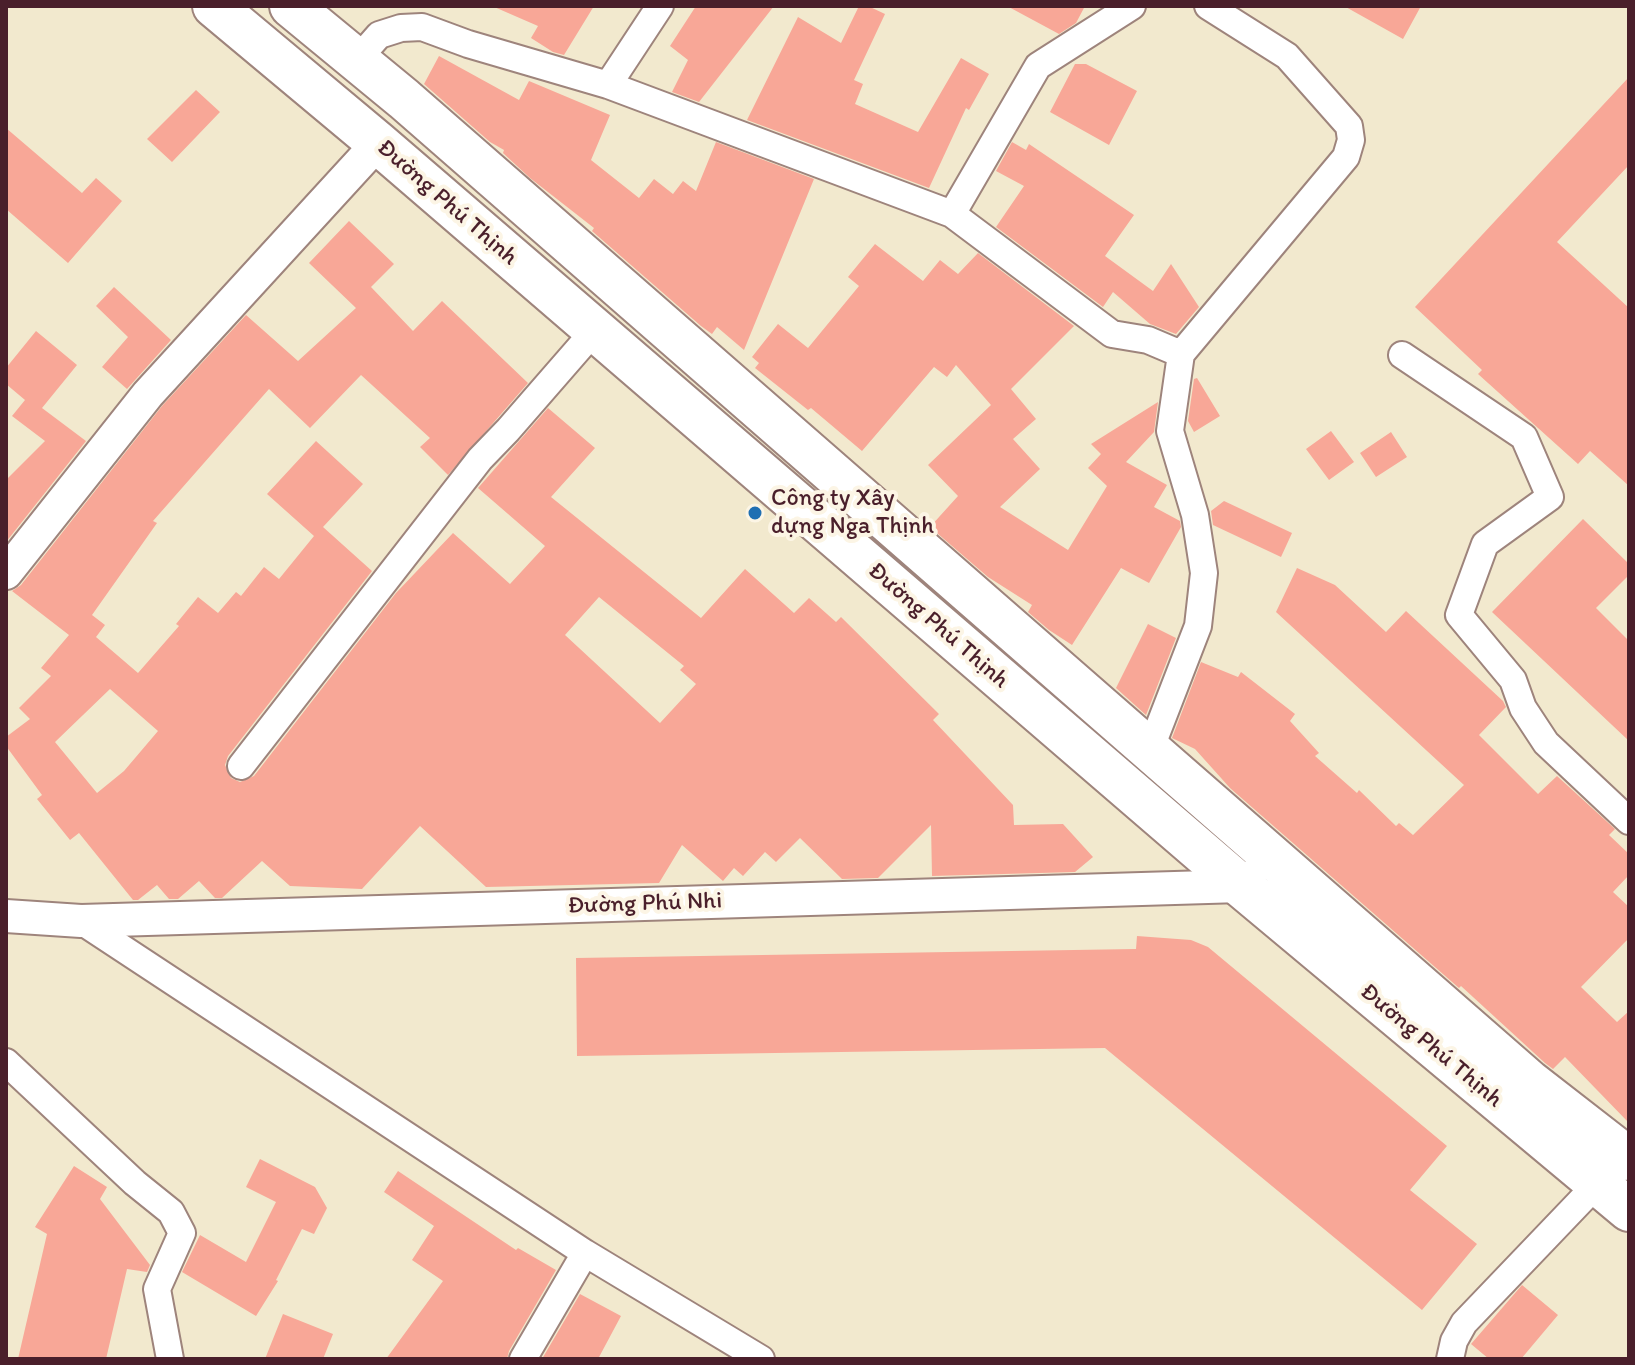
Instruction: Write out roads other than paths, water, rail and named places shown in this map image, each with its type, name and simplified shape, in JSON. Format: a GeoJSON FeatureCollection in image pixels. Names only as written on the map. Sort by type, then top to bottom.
{"type":"FeatureCollection","features":[{"type":"Feature","properties":{"kind":"highway","name":"Đường Phú Thịnh"},"geometry":{"type":"LineString","coordinates":[[214,6],[378,143],[1241,886],[1629,1210]]}},
{"type":"Feature","properties":{"kind":"highway","name":"Đường Phú Thịnh"},"geometry":{"type":"LineString","coordinates":[[291,6],[357,60],[1530,1082],[1629,1159]]}},
{"type":"Feature","properties":{"kind":"street"},"geometry":{"type":"LineString","coordinates":[[608,85],[660,6]]}},
{"type":"Feature","properties":{"kind":"street"},"geometry":{"type":"LineString","coordinates":[[952,214],[1038,66],[1132,6]]}},
{"type":"Feature","properties":{"kind":"street"},"geometry":{"type":"LineString","coordinates":[[1150,750],[1198,626],[1204,573],[1195,515],[1170,431],[1181,354],[1346,157],[1351,140],[1349,126],[1287,56],[1208,6]]}},
{"type":"Feature","properties":{"kind":"street"},"geometry":{"type":"LineString","coordinates":[[357,60],[379,35],[401,28],[422,27],[468,44],[608,85],[952,214],[1112,334],[1148,340],[1181,354]]}},
{"type":"Feature","properties":{"kind":"street"},"geometry":{"type":"LineString","coordinates":[[6,573],[148,394],[378,143]]}},
{"type":"Feature","properties":{"kind":"street"},"geometry":{"type":"LineString","coordinates":[[241,766],[480,459],[595,330]]}},
{"type":"Feature","properties":{"kind":"street"},"geometry":{"type":"LineString","coordinates":[[1402,355],[1524,437],[1550,497],[1485,544],[1459,615],[1513,680],[1523,708],[1546,743],[1629,821]]}},
{"type":"Feature","properties":{"kind":"street"},"geometry":{"type":"LineString","coordinates":[[1241,886],[1270,854]]}},
{"type":"Feature","properties":{"kind":"street","name":"Đường Phú Nhi"},"geometry":{"type":"LineString","coordinates":[[6,916],[81,921],[1241,886]]}},
{"type":"Feature","properties":{"kind":"street"},"geometry":{"type":"LineString","coordinates":[[81,921],[585,1253],[761,1359]]}},
{"type":"Feature","properties":{"kind":"street"},"geometry":{"type":"LineString","coordinates":[[6,1062],[135,1183],[171,1212],[182,1233],[157,1289],[170,1359]]}},
{"type":"Feature","properties":{"kind":"street"},"geometry":{"type":"LineString","coordinates":[[1450,1359],[1454,1341],[1464,1323],[1597,1184]]}},
{"type":"Feature","properties":{"kind":"street"},"geometry":{"type":"LineString","coordinates":[[523,1359],[585,1253]]}},
{"type":"Feature","properties":{"kind":"place","name":"Công ty Xây dựng Nga Thịnh"},"geometry":{"type":"Point","coordinates":[755,513]}}]}
